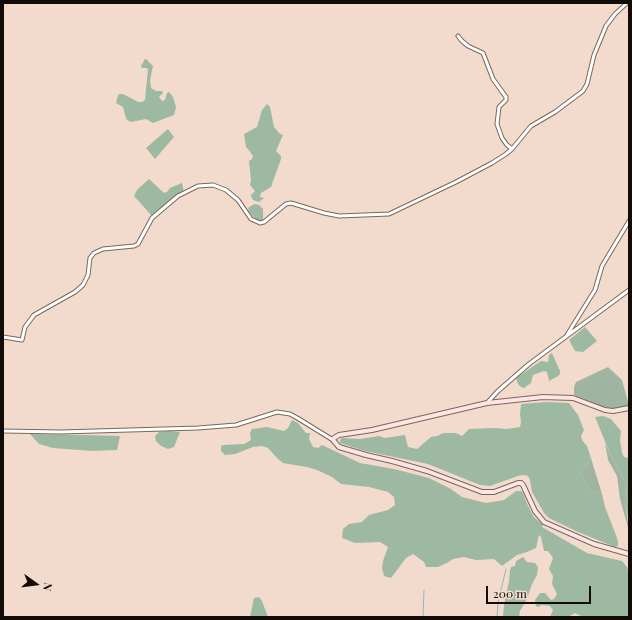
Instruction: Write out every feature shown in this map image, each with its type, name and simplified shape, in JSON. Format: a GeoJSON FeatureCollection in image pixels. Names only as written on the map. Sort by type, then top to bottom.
{"type":"FeatureCollection","features":[{"type":"Feature","properties":{"kind":"main road"},"geometry":{"type":"LineString","coordinates":[[629,408],[618,411],[605,410],[574,398],[566,397],[543,397],[487,403],[372,430],[339,435],[333,440],[339,447],[427,471],[482,492],[494,492],[518,483],[521,484],[523,485],[535,511],[544,522],[594,544],[629,554]]}},
{"type":"Feature","properties":{"kind":"street"},"geometry":{"type":"LineString","coordinates":[[3,337],[22,340],[25,327],[34,316],[75,292],[83,285],[88,275],[90,258],[94,253],[103,249],[134,246],[138,244],[152,218],[178,196],[198,186],[213,185],[226,190],[238,200],[252,219],[258,223],[264,222],[286,204],[291,203],[338,216],[389,214],[492,163],[512,149],[531,126],[555,112],[583,91],[587,84],[594,55],[606,26],[626,3]]}},
{"type":"Feature","properties":{"kind":"street"},"geometry":{"type":"LineString","coordinates":[[458,36],[468,46],[483,52],[493,79],[506,97],[506,100],[499,107],[497,124],[502,138],[512,149]]}},
{"type":"Feature","properties":{"kind":"street"},"geometry":{"type":"LineString","coordinates":[[566,336],[595,290],[602,266],[629,221]]}},
{"type":"Feature","properties":{"kind":"street"},"geometry":{"type":"LineString","coordinates":[[487,403],[498,391],[529,364],[629,290]]}},
{"type":"Feature","properties":{"kind":"street"},"geometry":{"type":"LineString","coordinates":[[3,431],[61,432],[198,428],[236,425],[277,412],[290,414],[299,418],[333,440]]}},
{"type":"Feature","properties":{"kind":"green space"},"geometry":{"type":"Polygon","coordinates":[[[145,59],[153,66],[150,80],[151,88],[156,91],[162,91],[163,93],[159,97],[162,101],[165,100],[167,93],[169,92],[173,97],[176,107],[174,115],[153,123],[146,119],[131,122],[127,120],[123,107],[116,103],[118,95],[120,94],[123,94],[138,102],[145,100],[148,69],[142,68],[141,66],[145,59]]]}},
{"type":"Feature","properties":{"kind":"green space"},"geometry":{"type":"Polygon","coordinates":[[[267,104],[270,107],[274,127],[280,134],[283,135],[276,151],[281,156],[281,159],[271,187],[261,193],[260,197],[264,198],[259,202],[253,200],[251,196],[255,191],[250,185],[251,180],[249,161],[253,156],[246,147],[244,134],[257,127],[262,110],[267,104]]]}},
{"type":"Feature","properties":{"kind":"green space"},"geometry":{"type":"Polygon","coordinates":[[[168,129],[174,137],[155,159],[146,148],[168,129]]]}},
{"type":"Feature","properties":{"kind":"green space"},"geometry":{"type":"Polygon","coordinates":[[[149,179],[164,193],[170,188],[182,183],[184,192],[152,216],[134,196],[137,190],[149,179]]]}},
{"type":"Feature","properties":{"kind":"green space"},"geometry":{"type":"Polygon","coordinates":[[[254,204],[259,205],[263,209],[263,220],[257,220],[249,212],[248,208],[254,204]]]}},
{"type":"Feature","properties":{"kind":"green space"},"geometry":{"type":"Polygon","coordinates":[[[585,327],[597,341],[583,352],[575,351],[569,340],[585,327]]]}},
{"type":"Feature","properties":{"kind":"green space"},"geometry":{"type":"Polygon","coordinates":[[[552,353],[560,371],[558,376],[549,381],[547,372],[544,371],[533,375],[531,383],[524,388],[518,384],[516,378],[541,361],[548,362],[549,355],[552,353]]]}},
{"type":"Feature","properties":{"kind":"green space"},"geometry":{"type":"Polygon","coordinates":[[[608,367],[622,380],[629,406],[610,409],[605,408],[574,395],[574,387],[576,382],[608,367]]]}},
{"type":"Feature","properties":{"kind":"green space"},"geometry":{"type":"Polygon","coordinates":[[[546,402],[569,403],[578,415],[584,430],[581,436],[582,440],[587,446],[590,455],[589,462],[580,472],[591,491],[602,494],[605,507],[616,535],[618,546],[615,547],[578,532],[549,518],[544,513],[532,492],[528,476],[518,476],[490,486],[480,485],[428,464],[365,451],[340,443],[342,438],[360,439],[379,436],[385,438],[405,435],[408,447],[417,449],[431,437],[443,433],[456,433],[462,436],[469,429],[506,429],[520,427],[521,404],[546,402]]]}},
{"type":"Feature","properties":{"kind":"green space"},"geometry":{"type":"Polygon","coordinates":[[[603,416],[611,419],[621,431],[620,440],[622,453],[624,457],[629,458],[629,524],[625,503],[626,484],[611,456],[595,417],[603,416]]]}},
{"type":"Feature","properties":{"kind":"green space"},"geometry":{"type":"Polygon","coordinates":[[[292,420],[298,423],[306,433],[310,433],[309,439],[313,447],[318,448],[322,445],[360,463],[394,469],[429,478],[451,489],[462,497],[486,503],[504,500],[516,491],[521,491],[534,517],[543,525],[542,527],[587,553],[622,561],[627,567],[629,573],[629,617],[583,617],[575,613],[568,617],[550,617],[553,610],[550,606],[536,606],[535,600],[540,593],[545,593],[551,600],[554,599],[557,594],[552,584],[553,576],[549,569],[553,558],[548,551],[544,551],[541,537],[539,535],[536,548],[517,555],[502,566],[494,559],[476,560],[464,557],[453,559],[438,567],[426,567],[424,562],[413,554],[406,558],[391,578],[384,576],[382,568],[388,547],[380,542],[355,543],[342,538],[343,529],[349,524],[362,522],[369,515],[388,510],[395,505],[394,497],[388,492],[369,487],[341,484],[332,477],[317,470],[283,463],[268,448],[262,446],[253,447],[235,454],[225,455],[221,451],[221,446],[244,444],[251,440],[250,433],[252,429],[267,427],[284,431],[288,428],[292,420]]]}},
{"type":"Feature","properties":{"kind":"green space"},"geometry":{"type":"Polygon","coordinates":[[[159,432],[180,432],[174,447],[168,449],[161,446],[156,441],[155,436],[159,432]]]}},
{"type":"Feature","properties":{"kind":"green space"},"geometry":{"type":"Polygon","coordinates":[[[30,434],[120,436],[117,450],[92,451],[53,448],[39,444],[30,434]]]}},
{"type":"Feature","properties":{"kind":"green space"},"geometry":{"type":"Polygon","coordinates":[[[605,443],[626,484],[625,503],[629,531],[620,499],[617,476],[608,460],[605,443]]]}},
{"type":"Feature","properties":{"kind":"green space"},"geometry":{"type":"Polygon","coordinates":[[[590,455],[602,494],[591,491],[580,472],[589,462],[590,455]]]}},
{"type":"Feature","properties":{"kind":"green space"},"geometry":{"type":"Polygon","coordinates":[[[523,557],[527,562],[535,563],[538,567],[537,575],[527,599],[520,611],[519,617],[503,617],[511,567],[515,566],[516,561],[523,557]]]}},
{"type":"Feature","properties":{"kind":"green space"},"geometry":{"type":"Polygon","coordinates":[[[259,597],[268,617],[250,617],[254,598],[259,597]]]}},
{"type":"Feature","properties":{"kind":"waterway"},"geometry":{"type":"LineString","coordinates":[[497,617],[498,603],[506,569]]}},
{"type":"Feature","properties":{"kind":"waterway"},"geometry":{"type":"LineString","coordinates":[[423,617],[424,590]]}}]}
